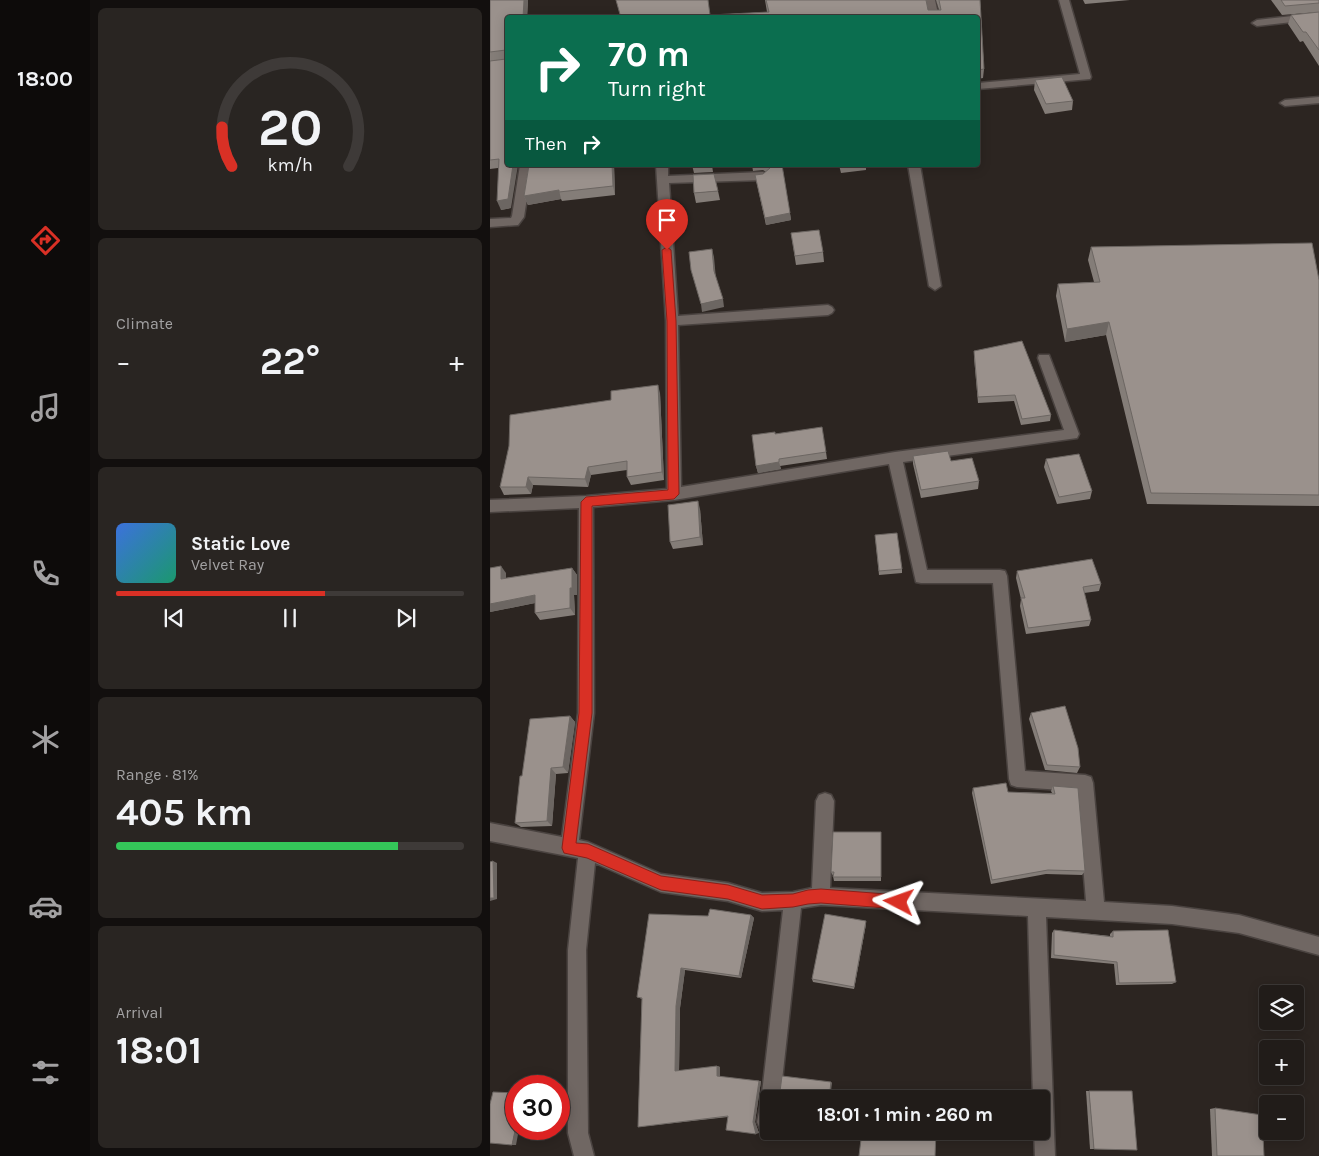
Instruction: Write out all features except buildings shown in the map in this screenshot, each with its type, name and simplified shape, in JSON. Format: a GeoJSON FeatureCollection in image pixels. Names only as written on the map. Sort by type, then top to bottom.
{"type":"FeatureCollection","features":[{"type":"Feature","properties":{"kind":"street"},"geometry":{"type":"LineString","coordinates":[[930,0],[933,15]]}},
{"type":"Feature","properties":{"kind":"street"},"geometry":{"type":"LineString","coordinates":[[980,86],[1086,77],[1064,0]]}},
{"type":"Feature","properties":{"kind":"street"},"geometry":{"type":"LineString","coordinates":[[1257,23],[1319,16]]}},
{"type":"Feature","properties":{"kind":"street"},"geometry":{"type":"LineString","coordinates":[[1285,103],[1319,100]]}},
{"type":"Feature","properties":{"kind":"street"},"geometry":{"type":"LineString","coordinates":[[490,224],[514,222],[518,217],[526,167]]}},
{"type":"Feature","properties":{"kind":"street"},"geometry":{"type":"LineString","coordinates":[[662,167],[672,321],[674,494]]}},
{"type":"Feature","properties":{"kind":"street"},"geometry":{"type":"LineString","coordinates":[[914,167],[935,286]]}},
{"type":"Feature","properties":{"kind":"street"},"geometry":{"type":"LineString","coordinates":[[662,180],[763,176]]}},
{"type":"Feature","properties":{"kind":"street"},"geometry":{"type":"LineString","coordinates":[[672,321],[828,310]]}},
{"type":"Feature","properties":{"kind":"street"},"geometry":{"type":"LineString","coordinates":[[490,506],[586,502],[674,494],[895,458],[1072,434],[1044,358]]}},
{"type":"Feature","properties":{"kind":"street"},"geometry":{"type":"LineString","coordinates":[[895,458],[921,577],[1000,576],[1017,778],[1085,783],[1096,911]]}},
{"type":"Feature","properties":{"kind":"street"},"geometry":{"type":"LineString","coordinates":[[584,1156],[578,1133],[577,950],[578,850],[586,713],[586,502]]}},
{"type":"Feature","properties":{"kind":"street"},"geometry":{"type":"LineString","coordinates":[[821,896],[825,801]]}},
{"type":"Feature","properties":{"kind":"street"},"geometry":{"type":"LineString","coordinates":[[490,832],[578,850],[661,883],[728,892],[762,902],[821,896],[899,902],[990,904],[1037,909],[1172,915],[1239,924],[1319,946]]}},
{"type":"Feature","properties":{"kind":"street"},"geometry":{"type":"LineString","coordinates":[[771,1090],[793,900]]}},
{"type":"Feature","properties":{"kind":"street"},"geometry":{"type":"LineString","coordinates":[[1037,909],[1049,1155]]}},
{"type":"Feature","properties":{"kind":"route"},"geometry":{"type":"LineString","coordinates":[[667,250],[672,321],[674,494],[586,502],[586,713],[569,848],[588,851],[661,883],[728,892],[762,902],[821,896],[899,902]]}}]}
